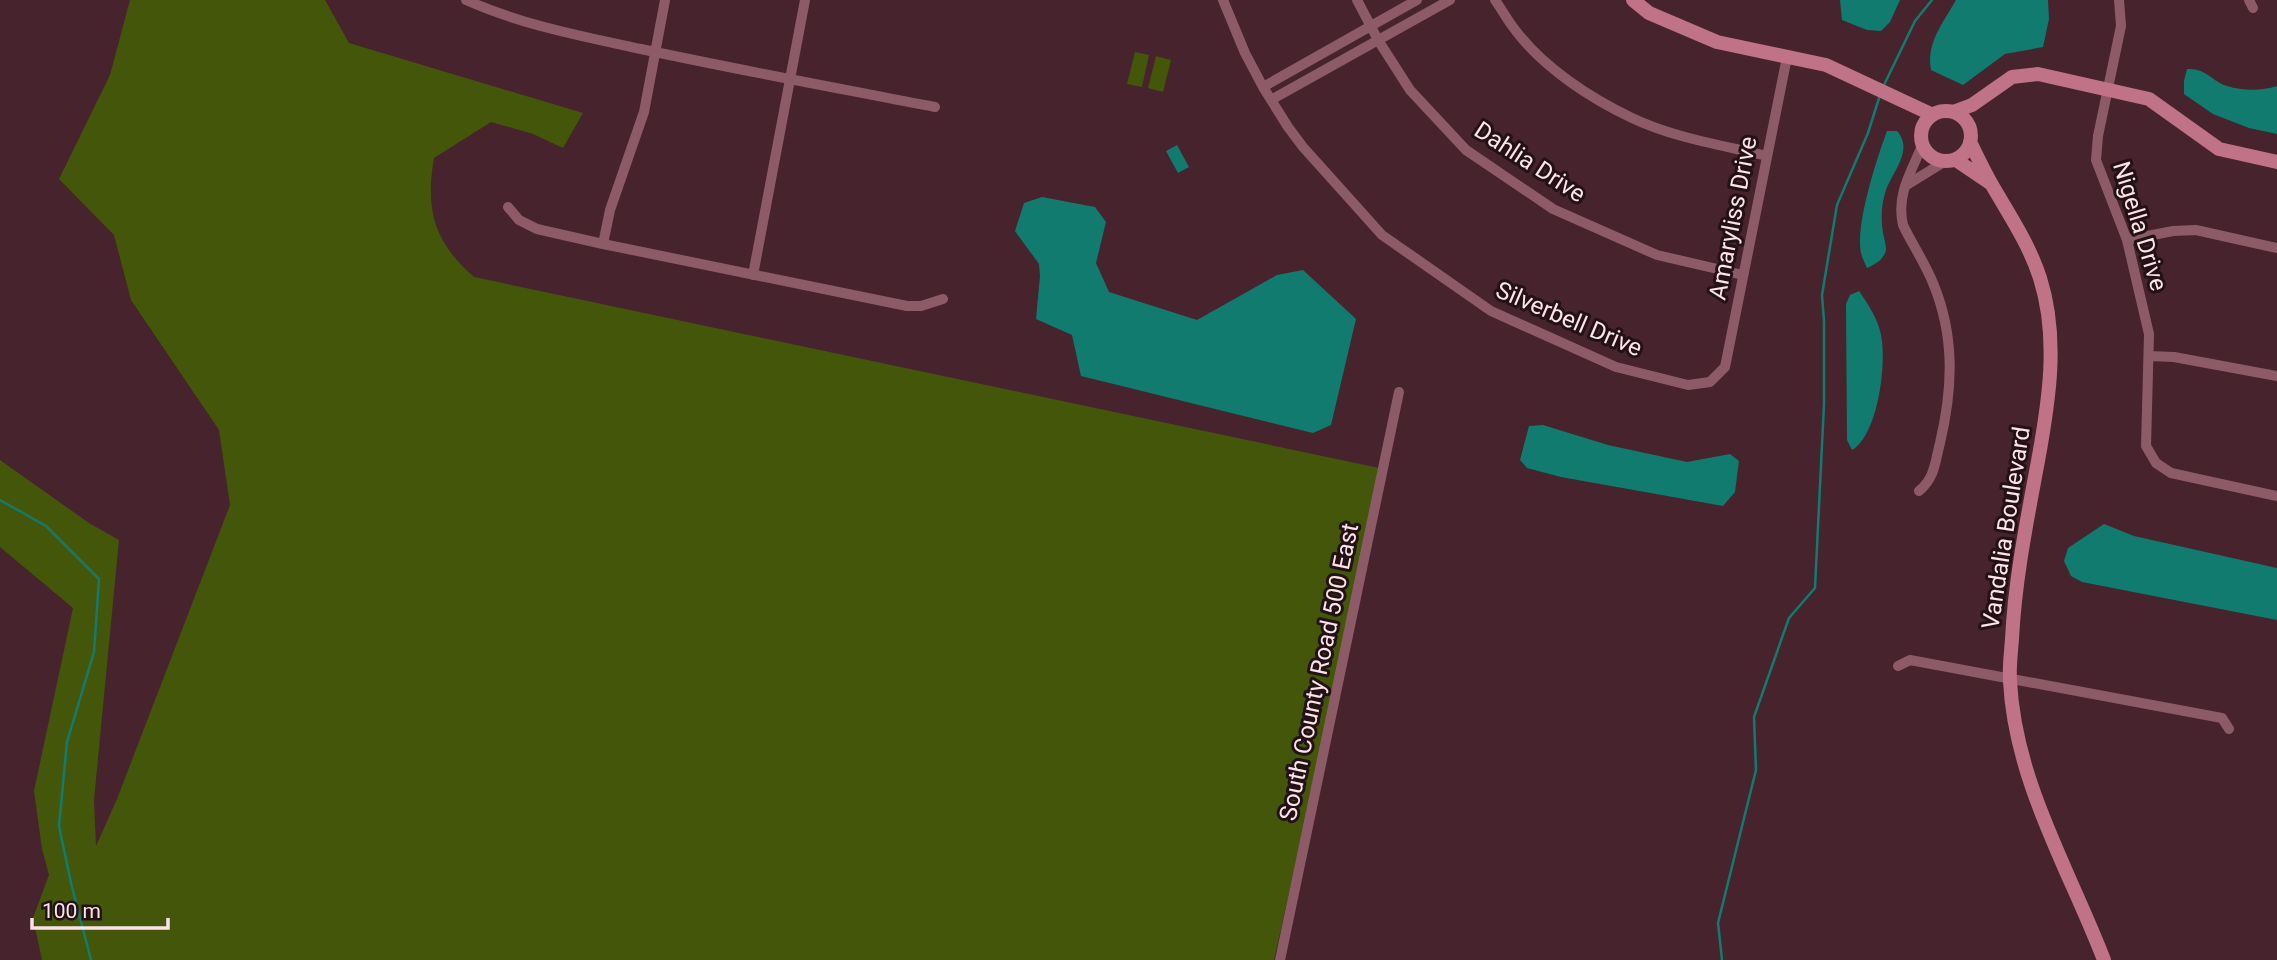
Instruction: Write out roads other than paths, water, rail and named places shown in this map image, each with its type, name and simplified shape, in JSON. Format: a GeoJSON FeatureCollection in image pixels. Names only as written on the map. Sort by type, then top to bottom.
{"type":"FeatureCollection","features":[{"type":"Feature","properties":{"kind":"street"},"geometry":{"type":"LineString","coordinates":[[466,0],[522,22],[656,52],[935,107]]}},
{"type":"Feature","properties":{"kind":"street"},"geometry":{"type":"LineString","coordinates":[[603,244],[610,210],[644,112],[665,0]]}},
{"type":"Feature","properties":{"kind":"street"},"geometry":{"type":"LineString","coordinates":[[753,275],[805,0]]}},
{"type":"Feature","properties":{"kind":"street","name":"Silverbell Drive"},"geometry":{"type":"LineString","coordinates":[[1223,0],[1245,53],[1270,100],[1303,147],[1382,235],[1492,311],[1616,367],[1688,385],[1710,382]]}},
{"type":"Feature","properties":{"kind":"street","name":"Dahlia Drive"},"geometry":{"type":"LineString","coordinates":[[1357,0],[1378,40],[1410,90],[1466,150],[1553,209],[1657,255],[1743,275]]}},
{"type":"Feature","properties":{"kind":"street"},"geometry":{"type":"LineString","coordinates":[[1263,87],[1417,0]]}},
{"type":"Feature","properties":{"kind":"street"},"geometry":{"type":"LineString","coordinates":[[1270,100],[1450,0]]}},
{"type":"Feature","properties":{"kind":"street"},"geometry":{"type":"LineString","coordinates":[[1495,0],[1517,33],[1549,65],[1587,92],[1633,119],[1682,136],[1767,156]]}},
{"type":"Feature","properties":{"kind":"street"},"geometry":{"type":"LineString","coordinates":[[1633,0],[1649,13],[1717,42],[1826,65],[1933,115]]}},
{"type":"Feature","properties":{"kind":"street","name":"Nigella Drive"},"geometry":{"type":"LineString","coordinates":[[2119,0],[2120,26],[2096,160],[2127,240],[2149,334],[2146,446],[2156,463],[2171,474],[2277,496]]}},
{"type":"Feature","properties":{"kind":"street","name":"Amaryliss Drive"},"geometry":{"type":"LineString","coordinates":[[1710,382],[1725,367],[1787,57]]}},
{"type":"Feature","properties":{"kind":"street"},"geometry":{"type":"LineString","coordinates":[[1953,112],[1972,106],[2012,77],[2038,74],[2149,99],[2219,149],[2277,162]]}},
{"type":"Feature","properties":{"kind":"street"},"geometry":{"type":"LineString","coordinates":[[1902,187],[1967,150],[1970,142],[1969,126],[1987,94]]}},
{"type":"Feature","properties":{"kind":"street"},"geometry":{"type":"LineString","coordinates":[[1906,102],[1921,141],[1931,157],[1950,161]]}},
{"type":"Feature","properties":{"kind":"street"},"geometry":{"type":"LineString","coordinates":[[1919,491],[1930,482],[1947,413],[1951,360],[1942,309],[1933,282],[1900,215],[1902,187],[1921,141],[1926,120],[1946,111],[1960,115],[1969,126]]}},
{"type":"Feature","properties":{"kind":"street","name":"Vandalia Boulevard"},"geometry":{"type":"LineString","coordinates":[[1970,142],[1991,184],[2024,237],[2041,280],[2051,350],[2046,422],[2014,600],[2010,679],[2012,705],[2027,774],[2104,960]]}},
{"type":"Feature","properties":{"kind":"street","name":"Vandalia Boulevard"},"geometry":{"type":"LineString","coordinates":[[1950,161],[1991,184]]}},
{"type":"Feature","properties":{"kind":"street"},"geometry":{"type":"LineString","coordinates":[[508,207],[519,220],[537,229],[603,244],[907,306],[921,306],[943,299]]}},
{"type":"Feature","properties":{"kind":"street"},"geometry":{"type":"LineString","coordinates":[[2127,240],[2196,230],[2277,248]]}},
{"type":"Feature","properties":{"kind":"street"},"geometry":{"type":"LineString","coordinates":[[2149,356],[2174,356],[2277,376]]}},
{"type":"Feature","properties":{"kind":"street","name":"South County Road 500 East"},"geometry":{"type":"LineString","coordinates":[[1280,960],[1399,392]]}},
{"type":"Feature","properties":{"kind":"street"},"geometry":{"type":"LineString","coordinates":[[1898,666],[1910,660],[2222,718],[2230,729]]}},
{"type":"Feature","properties":{"kind":"waterway"},"geometry":{"type":"LineString","coordinates":[[1884,85],[1915,21],[1932,0]]}},
{"type":"Feature","properties":{"kind":"waterway"},"geometry":{"type":"LineString","coordinates":[[1722,960],[1718,923],[1756,770],[1754,717],[1789,618],[1815,588],[1824,404],[1822,295],[1837,205],[1868,133],[1880,95]]}},
{"type":"Feature","properties":{"kind":"waterway"},"geometry":{"type":"LineString","coordinates":[[0,500],[46,526],[99,579],[94,652],[67,742],[59,826],[91,960]]}}]}
